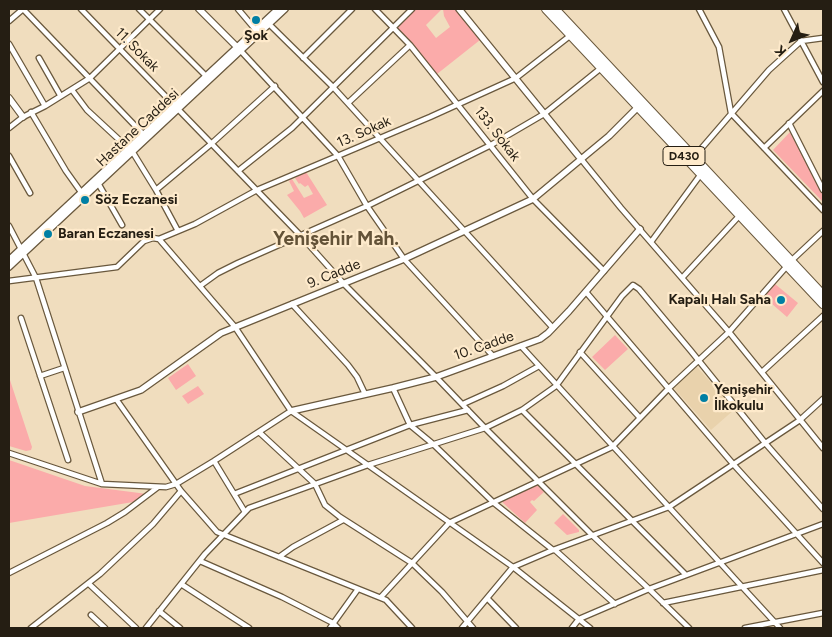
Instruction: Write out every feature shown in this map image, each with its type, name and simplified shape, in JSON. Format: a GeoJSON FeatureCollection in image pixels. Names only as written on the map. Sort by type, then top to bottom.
{"type":"FeatureCollection","features":[{"type":"Feature","properties":{"kind":"highway","name":"D430"},"geometry":{"type":"LineString","coordinates":[[546,9],[740,215],[823,295]]}},
{"type":"Feature","properties":{"kind":"highway","name":"D430"},"geometry":{"type":"LineString","coordinates":[[558,10],[790,263],[823,304]]}},
{"type":"Feature","properties":{"kind":"street"},"geometry":{"type":"LineString","coordinates":[[9,21],[23,9],[143,134]]}},
{"type":"Feature","properties":{"kind":"street","name":"11. Sokak"},"geometry":{"type":"LineString","coordinates":[[81,9],[301,236],[344,284],[485,428],[688,628]]}},
{"type":"Feature","properties":{"kind":"street"},"geometry":{"type":"LineString","coordinates":[[139,9],[205,76]]}},
{"type":"Feature","properties":{"kind":"street"},"geometry":{"type":"LineString","coordinates":[[9,128],[23,116],[45,106],[90,78],[160,9]]}},
{"type":"Feature","properties":{"kind":"street"},"geometry":{"type":"LineString","coordinates":[[199,9],[275,86],[338,156],[367,206],[404,259],[493,356]]}},
{"type":"Feature","properties":{"kind":"street"},"geometry":{"type":"LineString","coordinates":[[238,9],[255,29]]}},
{"type":"Feature","properties":{"kind":"street","name":"Hastane Caddesi"},"geometry":{"type":"LineString","coordinates":[[9,267],[81,192],[238,48],[270,11],[278,9]]}},
{"type":"Feature","properties":{"kind":"street","name":"Hastane Caddesi"},"geometry":{"type":"LineString","coordinates":[[9,260],[22,252],[98,183],[143,134],[176,106],[205,76],[285,9]]}},
{"type":"Feature","properties":{"kind":"street"},"geometry":{"type":"LineString","coordinates":[[303,58],[352,9]]}},
{"type":"Feature","properties":{"kind":"street","name":"133. Sokak"},"geometry":{"type":"LineString","coordinates":[[375,9],[410,45],[533,198],[604,271]]}},
{"type":"Feature","properties":{"kind":"street"},"geometry":{"type":"LineString","coordinates":[[238,171],[292,128],[412,9]]}},
{"type":"Feature","properties":{"kind":"street"},"geometry":{"type":"LineString","coordinates":[[459,9],[581,159],[729,332],[823,448]]}},
{"type":"Feature","properties":{"kind":"street"},"geometry":{"type":"LineString","coordinates":[[699,9],[719,47],[731,113],[823,210]]}},
{"type":"Feature","properties":{"kind":"street"},"geometry":{"type":"LineString","coordinates":[[784,9],[823,82]]}},
{"type":"Feature","properties":{"kind":"street"},"geometry":{"type":"LineString","coordinates":[[269,24],[333,87],[554,328]]}},
{"type":"Feature","properties":{"kind":"street","name":"13. Sokak"},"geometry":{"type":"LineString","coordinates":[[9,281],[117,267],[144,241],[153,238],[159,239],[195,224],[257,190],[516,78],[571,35]]}},
{"type":"Feature","properties":{"kind":"street"},"geometry":{"type":"LineString","coordinates":[[694,157],[769,70],[801,41],[823,38]]}},
{"type":"Feature","properties":{"kind":"street"},"geometry":{"type":"LineString","coordinates":[[9,44],[45,106]]}},
{"type":"Feature","properties":{"kind":"street"},"geometry":{"type":"LineString","coordinates":[[348,104],[410,45]]}},
{"type":"Feature","properties":{"kind":"street"},"geometry":{"type":"LineString","coordinates":[[39,58],[60,95]]}},
{"type":"Feature","properties":{"kind":"street"},"geometry":{"type":"LineString","coordinates":[[200,286],[218,273],[238,263],[367,206],[491,145],[544,114],[601,68]]}},
{"type":"Feature","properties":{"kind":"street"},"geometry":{"type":"LineString","coordinates":[[156,190],[211,144],[275,86]]}},
{"type":"Feature","properties":{"kind":"street"},"geometry":{"type":"LineString","coordinates":[[72,90],[87,110],[130,149],[156,190],[178,231]]}},
{"type":"Feature","properties":{"kind":"street"},"geometry":{"type":"LineString","coordinates":[[764,148],[823,91]]}},
{"type":"Feature","properties":{"kind":"street"},"geometry":{"type":"LineString","coordinates":[[9,98],[23,116]]}},
{"type":"Feature","properties":{"kind":"street","name":"9. Cadde"},"geometry":{"type":"LineString","coordinates":[[78,412],[141,390],[222,333],[404,259],[533,198],[608,136],[638,107]]}},
{"type":"Feature","properties":{"kind":"street"},"geometry":{"type":"LineString","coordinates":[[31,112],[66,171],[81,192]]}},
{"type":"Feature","properties":{"kind":"street"},"geometry":{"type":"LineString","coordinates":[[789,123],[823,190]]}},
{"type":"Feature","properties":{"kind":"street"},"geometry":{"type":"LineString","coordinates":[[9,156],[30,192]]}},
{"type":"Feature","properties":{"kind":"street"},"geometry":{"type":"LineString","coordinates":[[651,242],[701,174]]}},
{"type":"Feature","properties":{"kind":"street"},"geometry":{"type":"LineString","coordinates":[[98,183],[122,225]]}},
{"type":"Feature","properties":{"kind":"street"},"geometry":{"type":"LineString","coordinates":[[682,278],[740,215]]}},
{"type":"Feature","properties":{"kind":"street"},"geometry":{"type":"LineString","coordinates":[[9,226],[36,278],[102,484]]}},
{"type":"Feature","properties":{"kind":"street","name":"10. Cadde"},"geometry":{"type":"LineString","coordinates":[[291,411],[393,388],[436,376],[540,339],[554,328],[640,229]]}},
{"type":"Feature","properties":{"kind":"street"},"geometry":{"type":"LineString","coordinates":[[381,597],[450,523],[612,447],[669,388],[729,332],[790,263],[823,231]]}},
{"type":"Feature","properties":{"kind":"street"},"geometry":{"type":"LineString","coordinates":[[159,239],[235,327],[291,411],[513,568],[590,628]]}},
{"type":"Feature","properties":{"kind":"street"},"geometry":{"type":"LineString","coordinates":[[146,628],[200,561],[249,508],[368,466],[485,428],[522,410],[556,386],[607,315],[633,284],[766,444],[823,509]]}},
{"type":"Feature","properties":{"kind":"street"},"geometry":{"type":"LineString","coordinates":[[586,292],[734,465],[823,563]]}},
{"type":"Feature","properties":{"kind":"street"},"geometry":{"type":"LineString","coordinates":[[292,304],[348,365],[366,394]]}},
{"type":"Feature","properties":{"kind":"street"},"geometry":{"type":"LineString","coordinates":[[762,372],[823,316]]}},
{"type":"Feature","properties":{"kind":"street"},"geometry":{"type":"LineString","coordinates":[[21,318],[68,460]]}},
{"type":"Feature","properties":{"kind":"street"},"geometry":{"type":"LineString","coordinates":[[521,346],[780,628]]}},
{"type":"Feature","properties":{"kind":"street"},"geometry":{"type":"LineString","coordinates":[[580,352],[640,418]]}},
{"type":"Feature","properties":{"kind":"street"},"geometry":{"type":"LineString","coordinates":[[462,404],[503,386],[539,366]]}},
{"type":"Feature","properties":{"kind":"street"},"geometry":{"type":"LineString","coordinates":[[40,376],[64,368]]}},
{"type":"Feature","properties":{"kind":"street"},"geometry":{"type":"LineString","coordinates":[[393,388],[410,425],[433,444],[494,502],[554,550],[614,604]]}},
{"type":"Feature","properties":{"kind":"street"},"geometry":{"type":"LineString","coordinates":[[116,399],[181,491],[216,532],[381,597],[412,628]]}},
{"type":"Feature","properties":{"kind":"street"},"geometry":{"type":"LineString","coordinates":[[462,628],[513,568],[592,535],[669,507],[766,444],[800,420],[823,399]]}},
{"type":"Feature","properties":{"kind":"street"},"geometry":{"type":"LineString","coordinates":[[234,494],[410,425],[468,410]]}},
{"type":"Feature","properties":{"kind":"street"},"geometry":{"type":"LineString","coordinates":[[522,410],[686,575]]}},
{"type":"Feature","properties":{"kind":"street"},"geometry":{"type":"LineString","coordinates":[[9,453],[102,484],[158,487],[176,484],[291,411]]}},
{"type":"Feature","properties":{"kind":"street"},"geometry":{"type":"LineString","coordinates":[[259,432],[316,484],[325,505],[343,520],[412,563],[442,592],[473,628]]}},
{"type":"Feature","properties":{"kind":"street"},"geometry":{"type":"LineString","coordinates":[[214,461],[246,512]]}},
{"type":"Feature","properties":{"kind":"street"},"geometry":{"type":"LineString","coordinates":[[9,573],[107,523],[158,487]]}},
{"type":"Feature","properties":{"kind":"street"},"geometry":{"type":"LineString","coordinates":[[31,628],[89,584],[153,524],[181,491]]}},
{"type":"Feature","properties":{"kind":"street"},"geometry":{"type":"LineString","coordinates":[[279,557],[293,547],[343,520]]}},
{"type":"Feature","properties":{"kind":"street"},"geometry":{"type":"LineString","coordinates":[[572,628],[578,620],[649,588],[823,524]]}},
{"type":"Feature","properties":{"kind":"street"},"geometry":{"type":"LineString","coordinates":[[200,561],[282,597],[338,628]]}},
{"type":"Feature","properties":{"kind":"street"},"geometry":{"type":"LineString","coordinates":[[663,603],[823,570]]}},
{"type":"Feature","properties":{"kind":"street"},"geometry":{"type":"LineString","coordinates":[[89,584],[136,628]]}},
{"type":"Feature","properties":{"kind":"street"},"geometry":{"type":"LineString","coordinates":[[181,584],[248,628]]}},
{"type":"Feature","properties":{"kind":"street"},"geometry":{"type":"LineString","coordinates":[[330,628],[358,589]]}},
{"type":"Feature","properties":{"kind":"street"},"geometry":{"type":"LineString","coordinates":[[487,598],[516,628]]}},
{"type":"Feature","properties":{"kind":"street"},"geometry":{"type":"LineString","coordinates":[[159,611],[180,628]]}},
{"type":"Feature","properties":{"kind":"street"},"geometry":{"type":"LineString","coordinates":[[745,628],[823,612]]}},
{"type":"Feature","properties":{"kind":"street"},"geometry":{"type":"LineString","coordinates":[[91,615],[105,628]]}},
{"type":"Feature","properties":{"kind":"street"},"geometry":{"type":"LineString","coordinates":[[37,624],[42,628]]}},
{"type":"Feature","properties":{"kind":"shaded area"},"geometry":{"type":"Polygon","coordinates":[[[416,9],[442,9],[426,25],[436,38],[450,27],[444,16],[443,9],[455,9],[480,40],[437,74],[397,28],[416,9]]]}},
{"type":"Feature","properties":{"kind":"shaded area"},"geometry":{"type":"Polygon","coordinates":[[[790,132],[823,196],[823,202],[773,150],[790,132]]]}},
{"type":"Feature","properties":{"kind":"shaded area"},"geometry":{"type":"Polygon","coordinates":[[[306,172],[327,205],[304,218],[287,195],[294,191],[289,181],[292,179],[304,198],[313,194],[308,185],[305,187],[299,184],[295,178],[306,172]]]}},
{"type":"Feature","properties":{"kind":"shaded area","name":"Kapalı Halı Saha"},"geometry":{"type":"Polygon","coordinates":[[[775,284],[798,303],[787,317],[764,297],[775,284]]]}},
{"type":"Feature","properties":{"kind":"shaded area"},"geometry":{"type":"Polygon","coordinates":[[[615,335],[628,349],[605,370],[592,357],[615,335]]]}},
{"type":"Feature","properties":{"kind":"shaded area"},"geometry":{"type":"Polygon","coordinates":[[[188,364],[196,376],[176,390],[168,378],[188,364]]]}},
{"type":"Feature","properties":{"kind":"shaded area","name":"Yenişehir İlkokulu"},"geometry":{"type":"Polygon","coordinates":[[[696,366],[735,409],[711,430],[672,386],[696,366]]]}},
{"type":"Feature","properties":{"kind":"shaded area"},"geometry":{"type":"Polygon","coordinates":[[[9,377],[32,447],[31,450],[26,451],[9,446],[9,377]]]}},
{"type":"Feature","properties":{"kind":"shaded area"},"geometry":{"type":"Polygon","coordinates":[[[198,386],[204,394],[188,404],[182,396],[198,386]]]}},
{"type":"Feature","properties":{"kind":"shaded area"},"geometry":{"type":"Polygon","coordinates":[[[9,460],[85,486],[147,494],[133,502],[9,523],[9,460]]]}},
{"type":"Feature","properties":{"kind":"shaded area"},"geometry":{"type":"Polygon","coordinates":[[[537,485],[544,492],[534,501],[530,502],[537,510],[525,523],[501,501],[537,485]]]}},
{"type":"Feature","properties":{"kind":"shaded area"},"geometry":{"type":"Polygon","coordinates":[[[563,514],[579,532],[567,535],[554,523],[563,514]]]}},
{"type":"Feature","properties":{"kind":"place","name":"Şok"},"geometry":{"type":"Point","coordinates":[256,20]}},
{"type":"Feature","properties":{"kind":"place","name":"Söz Eczanesi"},"geometry":{"type":"Point","coordinates":[85,200]}},
{"type":"Feature","properties":{"kind":"place","name":"Baran Eczanesi"},"geometry":{"type":"Point","coordinates":[48,234]}},
{"type":"Feature","properties":{"kind":"place","name":"Kapalı Halı Saha"},"geometry":{"type":"Point","coordinates":[781,300]}},
{"type":"Feature","properties":{"kind":"place","name":"Yenişehir İlkokulu"},"geometry":{"type":"Point","coordinates":[704,398]}},
{"type":"Feature","properties":{"kind":"district","name":"Yenişehir Mah."},"geometry":{"type":"Point","coordinates":[336,239]}}]}
